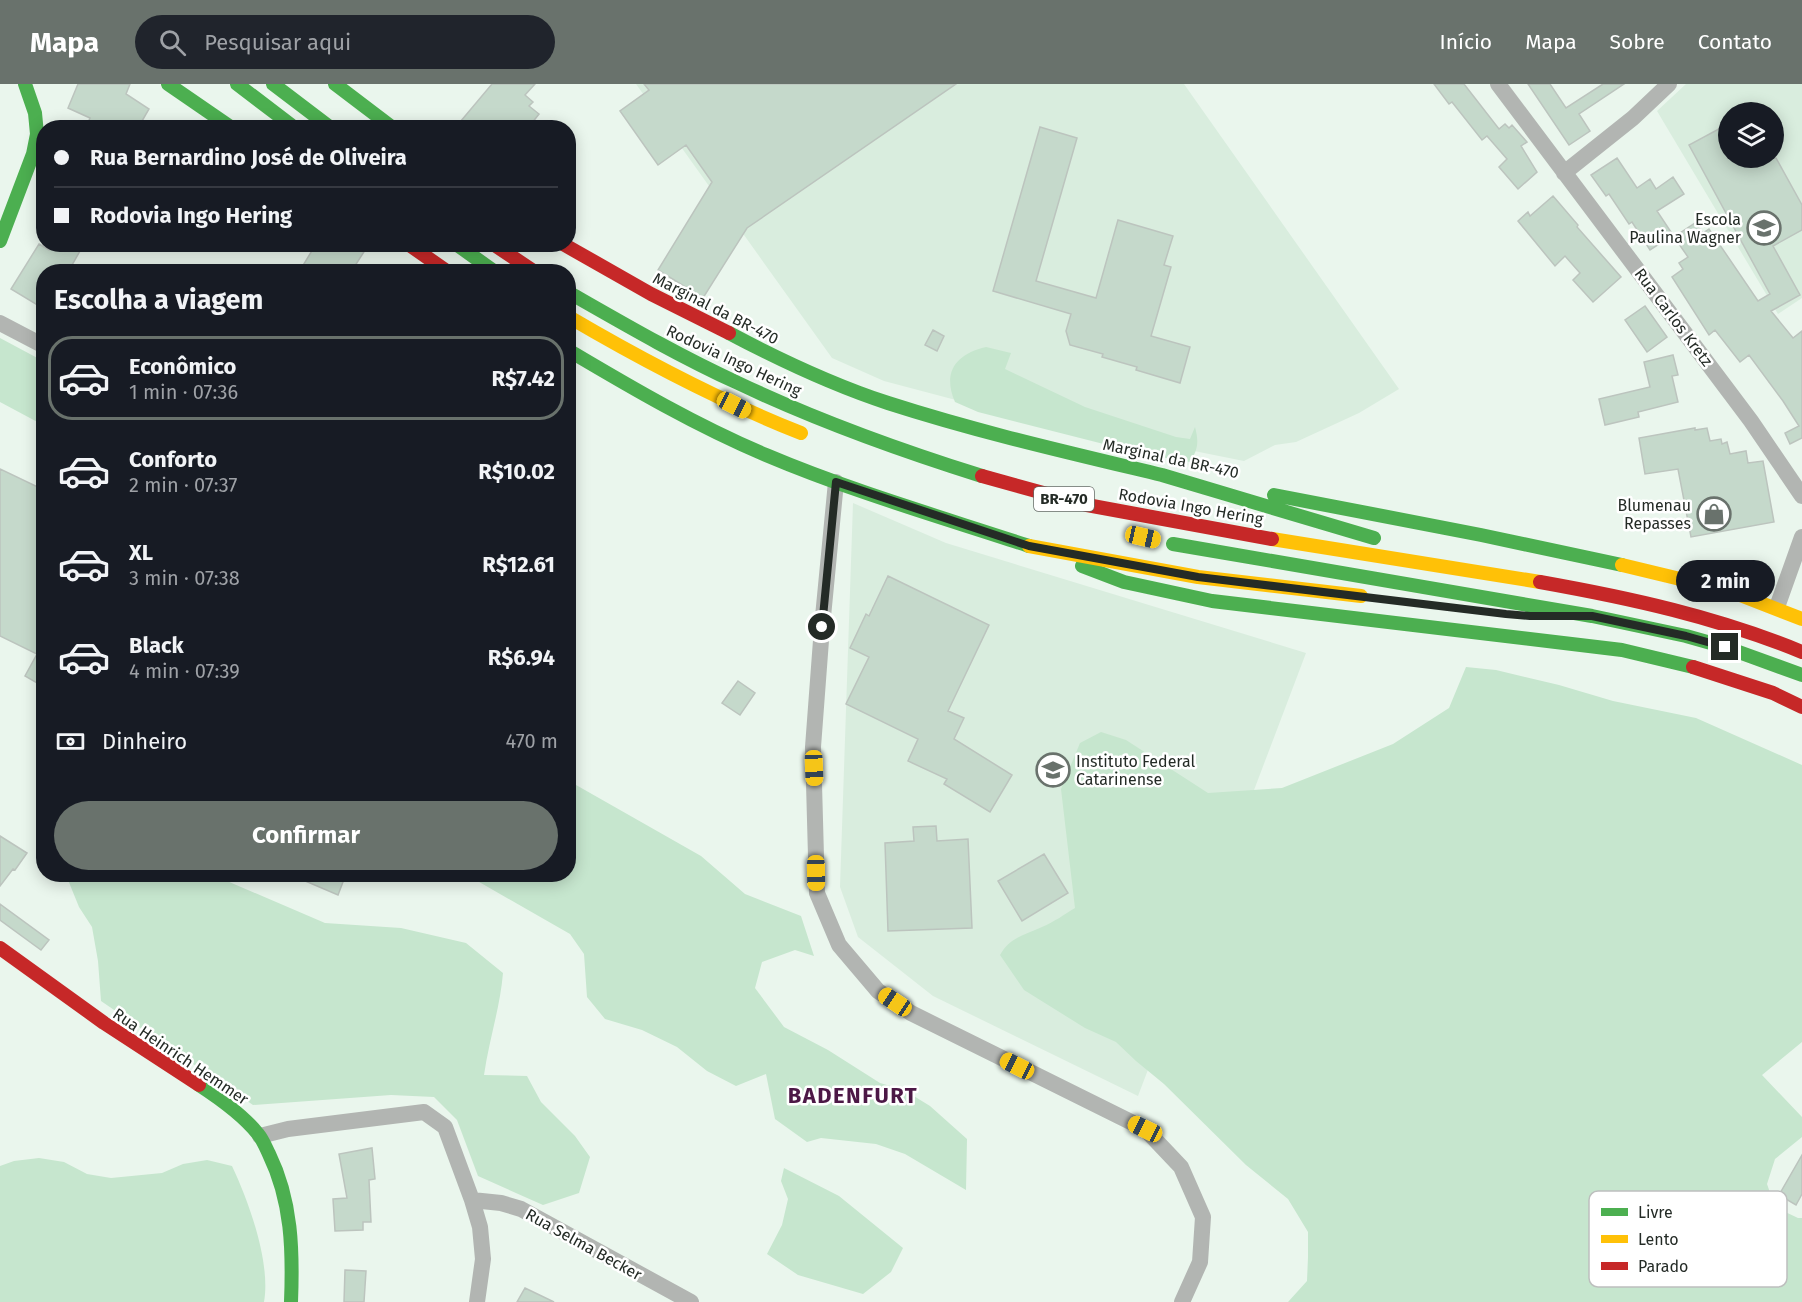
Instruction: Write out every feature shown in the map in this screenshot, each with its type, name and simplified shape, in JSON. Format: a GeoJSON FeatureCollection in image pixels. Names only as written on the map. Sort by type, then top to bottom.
{"type":"FeatureCollection","features":[{"type":"Feature","properties":{"kind":"main road"},"geometry":{"type":"LineString","coordinates":[[25,84],[35,113],[36,124]]}},
{"type":"Feature","properties":{"kind":"main road"},"geometry":{"type":"LineString","coordinates":[[168,84],[220,120]]}},
{"type":"Feature","properties":{"kind":"main road"},"geometry":{"type":"LineString","coordinates":[[273,84],[321,120]]}},
{"type":"Feature","properties":{"kind":"main road"},"geometry":{"type":"LineString","coordinates":[[335,84],[382,120]]}},
{"type":"Feature","properties":{"kind":"main road"},"geometry":{"type":"LineString","coordinates":[[232,88],[282,120]]}},
{"type":"Feature","properties":{"kind":"main road"},"geometry":{"type":"LineString","coordinates":[[229,110],[232,120]]}},
{"type":"Feature","properties":{"kind":"main road"},"geometry":{"type":"LineString","coordinates":[[0,241],[33,154],[36,139]]}},
{"type":"Feature","properties":{"kind":"main road","name":"Marginal da BR-470"},"geometry":{"type":"LineString","coordinates":[[576,251],[651,294],[791,365],[886,402],[1010,439],[1162,475],[1543,546],[1705,585],[1777,607],[1802,619]]}},
{"type":"Feature","properties":{"kind":"main road"},"geometry":{"type":"LineString","coordinates":[[419,252],[437,264]]}},
{"type":"Feature","properties":{"kind":"main road"},"geometry":{"type":"LineString","coordinates":[[467,252],[484,264]]}},
{"type":"Feature","properties":{"kind":"main road"},"geometry":{"type":"LineString","coordinates":[[505,252],[523,264]]}},
{"type":"Feature","properties":{"kind":"main road","name":"Rodovia Ingo Hering"},"geometry":{"type":"LineString","coordinates":[[576,296],[656,341],[764,395],[889,445],[1042,494],[1169,521],[1508,575],[1597,592],[1694,613],[1765,635],[1802,652]]}},
{"type":"Feature","properties":{"kind":"main road"},"geometry":{"type":"LineString","coordinates":[[576,322],[637,357],[753,415],[817,440]]}},
{"type":"Feature","properties":{"kind":"main road"},"geometry":{"type":"LineString","coordinates":[[576,356],[692,421],[765,454],[836,482],[1029,546],[1124,582],[1212,601],[1622,651],[1705,670],[1773,693],[1802,707]]}},
{"type":"Feature","properties":{"kind":"main road"},"geometry":{"type":"LineString","coordinates":[[1162,475],[1508,575]]}},
{"type":"Feature","properties":{"kind":"main road"},"geometry":{"type":"LineString","coordinates":[[1164,542],[1592,616],[1686,636],[1725,647],[1802,675]]}},
{"type":"Feature","properties":{"kind":"main road"},"geometry":{"type":"LineString","coordinates":[[1029,546],[1198,577],[1376,598]]}},
{"type":"Feature","properties":{"kind":"main road"},"geometry":{"type":"LineString","coordinates":[[1471,609],[1530,616],[1592,616]]}},
{"type":"Feature","properties":{"kind":"main road","name":"Rua Heinrich Hemmer"},"geometry":{"type":"LineString","coordinates":[[0,948],[104,1023],[204,1088],[245,1120],[260,1136],[275,1167],[287,1205],[293,1255],[291,1302]]}},
{"type":"Feature","properties":{"kind":"street","name":"Rua Carlos Kretz"},"geometry":{"type":"LineString","coordinates":[[1498,84],[1738,403],[1802,496]]}},
{"type":"Feature","properties":{"kind":"street"},"geometry":{"type":"LineString","coordinates":[[1564,174],[1633,118],[1669,84]]}},
{"type":"Feature","properties":{"kind":"street"},"geometry":{"type":"LineString","coordinates":[[0,323],[36,342]]}},
{"type":"Feature","properties":{"kind":"street"},"geometry":{"type":"LineString","coordinates":[[836,482],[813,747],[817,893],[839,945],[878,991],[911,1013],[1145,1129],[1181,1167],[1203,1217],[1200,1262],[1182,1302]]}},
{"type":"Feature","properties":{"kind":"street"},"geometry":{"type":"LineString","coordinates":[[1777,607],[1802,537]]}},
{"type":"Feature","properties":{"kind":"street"},"geometry":{"type":"LineString","coordinates":[[260,1136],[288,1129],[424,1112],[445,1127],[480,1227],[483,1259],[477,1302]]}},
{"type":"Feature","properties":{"kind":"street","name":"Rua Selma Becker"},"geometry":{"type":"LineString","coordinates":[[472,1200],[501,1203],[521,1209],[691,1302]]}},
{"type":"Feature","properties":{"kind":"shaded area"},"geometry":{"type":"Polygon","coordinates":[[[636,84],[1184,84],[1399,389],[1359,413],[1296,442],[1275,445],[1244,461],[1005,413],[884,381],[832,358],[636,84]]]}},
{"type":"Feature","properties":{"kind":"shaded area","name":"Escola Paulina Wagner"},"geometry":{"type":"Polygon","coordinates":[[[1686,84],[1802,84],[1802,298],[1778,314],[1657,111],[1686,84]]]}},
{"type":"Feature","properties":{"kind":"shaded area"},"geometry":{"type":"Polygon","coordinates":[[[0,338],[36,357],[36,421],[0,402],[0,338]]]}},
{"type":"Feature","properties":{"kind":"shaded area"},"geometry":{"type":"Polygon","coordinates":[[[986,347],[1011,353],[1005,369],[1085,407],[1176,437],[1190,439],[1195,427],[1197,445],[1193,457],[1190,462],[1143,454],[978,412],[955,402],[950,382],[954,366],[967,354],[986,347]]]}},
{"type":"Feature","properties":{"kind":"shaded area","name":"Instituto Federal Catarinense"},"geometry":{"type":"Polygon","coordinates":[[[853,503],[946,543],[1306,653],[1138,1096],[933,996],[858,937],[840,887],[853,503]]]}},
{"type":"Feature","properties":{"kind":"shaded area"},"geometry":{"type":"Polygon","coordinates":[[[1466,667],[1496,670],[1613,701],[1696,718],[1802,765],[1802,1042],[1762,1075],[1802,1117],[1802,1137],[1775,1159],[1767,1184],[1769,1191],[1589,1191],[1589,1287],[1787,1287],[1787,1213],[1802,1218],[1802,1302],[1288,1302],[1307,1281],[1308,1232],[1288,1199],[1246,1165],[1164,1084],[1116,1042],[1085,1028],[1024,990],[1000,955],[1013,940],[1051,923],[1075,908],[1061,789],[1080,743],[1101,732],[1126,740],[1208,793],[1282,788],[1393,744],[1449,708],[1466,667]]]}},
{"type":"Feature","properties":{"kind":"shaded area"},"geometry":{"type":"Polygon","coordinates":[[[576,785],[701,856],[745,894],[801,916],[814,956],[795,950],[762,962],[755,988],[784,1027],[828,1050],[880,1083],[904,1090],[930,1106],[967,1139],[966,1190],[905,1154],[876,1144],[821,1138],[807,1142],[775,1119],[766,1074],[736,1086],[707,1071],[677,1047],[642,1030],[605,1019],[587,997],[584,954],[570,934],[479,882],[576,882],[576,785]]]}},
{"type":"Feature","properties":{"kind":"shaded area"},"geometry":{"type":"Polygon","coordinates":[[[69,882],[229,882],[325,923],[401,928],[466,943],[503,973],[484,1075],[527,1076],[541,1102],[575,1136],[590,1157],[579,1193],[543,1205],[478,1176],[457,1120],[434,1097],[391,1095],[253,1105],[101,1001],[98,961],[92,927],[79,907],[69,882]]]}},
{"type":"Feature","properties":{"kind":"shaded area"},"geometry":{"type":"Polygon","coordinates":[[[39,1158],[64,1162],[87,1174],[111,1178],[162,1173],[183,1164],[207,1160],[232,1166],[257,1233],[264,1269],[264,1302],[0,1302],[0,1166],[14,1161],[39,1158]]]}},
{"type":"Feature","properties":{"kind":"shaded area"},"geometry":{"type":"Polygon","coordinates":[[[784,1168],[839,1196],[903,1248],[891,1272],[863,1294],[798,1275],[767,1254],[782,1225],[788,1199],[781,1181],[784,1168]]]}},
{"type":"Feature","properties":{"kind":"building"},"geometry":{"type":"Polygon","coordinates":[[[78,84],[130,84],[126,94],[149,109],[143,120],[89,120],[90,118],[68,108],[78,84]]]}},
{"type":"Feature","properties":{"kind":"building"},"geometry":{"type":"Polygon","coordinates":[[[492,84],[535,84],[525,95],[533,102],[529,106],[539,114],[534,120],[462,120],[492,84]]]}},
{"type":"Feature","properties":{"kind":"building"},"geometry":{"type":"Polygon","coordinates":[[[644,84],[956,84],[747,228],[703,298],[658,270],[712,182],[686,145],[658,165],[620,111],[649,90],[644,84]]]}},
{"type":"Feature","properties":{"kind":"building"},"geometry":{"type":"Polygon","coordinates":[[[1434,84],[1464,84],[1499,129],[1505,124],[1509,128],[1512,125],[1527,142],[1521,146],[1537,172],[1518,189],[1499,167],[1507,159],[1487,136],[1482,140],[1452,102],[1449,104],[1434,84]]]}},
{"type":"Feature","properties":{"kind":"building"},"geometry":{"type":"Polygon","coordinates":[[[1528,84],[1550,84],[1566,108],[1603,84],[1624,84],[1579,114],[1590,131],[1569,145],[1528,84]]]}},
{"type":"Feature","properties":{"kind":"building"},"geometry":{"type":"Polygon","coordinates":[[[1040,127],[1077,138],[1036,281],[1096,298],[1118,220],[1173,236],[1164,265],[1171,267],[1151,336],[1190,347],[1180,383],[1136,370],[1137,367],[1102,357],[1103,354],[1070,345],[1066,331],[1071,314],[993,291],[1040,127]]]}},
{"type":"Feature","properties":{"kind":"building"},"geometry":{"type":"Polygon","coordinates":[[[1718,129],[1718,168],[1782,168],[1802,205],[1802,230],[1773,246],[1800,295],[1771,311],[1793,338],[1802,331],[1802,438],[1790,444],[1785,433],[1799,426],[1783,401],[1749,355],[1740,362],[1715,330],[1709,335],[1672,277],[1683,269],[1679,263],[1688,257],[1674,237],[1695,223],[1703,233],[1709,229],[1758,301],[1770,294],[1689,145],[1718,129]]]}},
{"type":"Feature","properties":{"kind":"building"},"geometry":{"type":"Polygon","coordinates":[[[1617,158],[1637,188],[1650,179],[1656,189],[1673,177],[1684,194],[1657,211],[1673,235],[1650,250],[1632,222],[1629,224],[1609,194],[1606,196],[1591,175],[1617,158]]]}},
{"type":"Feature","properties":{"kind":"building"},"geometry":{"type":"Polygon","coordinates":[[[1553,196],[1621,277],[1593,302],[1573,280],[1580,273],[1565,256],[1555,266],[1518,221],[1528,212],[1530,216],[1553,196]]]}},
{"type":"Feature","properties":{"kind":"building"},"geometry":{"type":"Polygon","coordinates":[[[36,249],[36,252],[79,252],[73,264],[36,264],[36,304],[11,289],[36,249]]]}},
{"type":"Feature","properties":{"kind":"building"},"geometry":{"type":"Polygon","coordinates":[[[311,252],[364,252],[356,264],[304,264],[311,252]]]}},
{"type":"Feature","properties":{"kind":"building"},"geometry":{"type":"Polygon","coordinates":[[[1645,306],[1667,337],[1647,352],[1625,320],[1645,306]]]}},
{"type":"Feature","properties":{"kind":"building"},"geometry":{"type":"Polygon","coordinates":[[[933,330],[944,336],[937,351],[925,345],[933,330]]]}},
{"type":"Feature","properties":{"kind":"building"},"geometry":{"type":"Polygon","coordinates":[[[1673,355],[1678,375],[1672,376],[1678,402],[1638,412],[1639,417],[1605,425],[1599,399],[1650,387],[1644,362],[1673,355]]]}},
{"type":"Feature","properties":{"kind":"building"},"geometry":{"type":"Polygon","coordinates":[[[1695,428],[1695,430],[1707,428],[1710,441],[1721,439],[1722,444],[1727,442],[1730,454],[1746,451],[1748,463],[1763,461],[1774,522],[1691,537],[1678,469],[1645,474],[1639,438],[1695,428]]]}},
{"type":"Feature","properties":{"kind":"building"},"geometry":{"type":"Polygon","coordinates":[[[0,469],[36,486],[36,654],[0,636],[0,469]]]}},
{"type":"Feature","properties":{"kind":"building"},"geometry":{"type":"Polygon","coordinates":[[[888,576],[989,625],[948,711],[964,718],[954,739],[1012,775],[990,812],[944,784],[947,779],[908,761],[918,739],[846,704],[869,657],[850,648],[866,614],[869,616],[888,576]]]}},
{"type":"Feature","properties":{"kind":"building"},"geometry":{"type":"Polygon","coordinates":[[[36,656],[36,682],[25,676],[36,656]]]}},
{"type":"Feature","properties":{"kind":"building"},"geometry":{"type":"Polygon","coordinates":[[[738,681],[755,693],[740,715],[722,703],[738,681]]]}},
{"type":"Feature","properties":{"kind":"building"},"geometry":{"type":"Polygon","coordinates":[[[936,826],[937,841],[968,839],[972,928],[888,931],[885,843],[914,841],[913,827],[936,826]]]}},
{"type":"Feature","properties":{"kind":"building"},"geometry":{"type":"Polygon","coordinates":[[[0,836],[27,853],[0,886],[0,836]]]}},
{"type":"Feature","properties":{"kind":"building"},"geometry":{"type":"Polygon","coordinates":[[[1044,854],[1068,893],[1022,921],[998,881],[1044,854]]]}},
{"type":"Feature","properties":{"kind":"building"},"geometry":{"type":"Polygon","coordinates":[[[308,882],[343,882],[338,895],[308,882]]]}},
{"type":"Feature","properties":{"kind":"building"},"geometry":{"type":"Polygon","coordinates":[[[0,904],[49,940],[41,950],[0,920],[0,904]]]}},
{"type":"Feature","properties":{"kind":"building"},"geometry":{"type":"Polygon","coordinates":[[[372,1148],[375,1179],[369,1180],[371,1222],[363,1222],[363,1230],[335,1231],[333,1199],[347,1198],[339,1154],[372,1148]]]}},
{"type":"Feature","properties":{"kind":"building"},"geometry":{"type":"Polygon","coordinates":[[[1802,1155],[1802,1194],[1796,1205],[1787,1200],[1787,1191],[1781,1191],[1802,1155]]]}},
{"type":"Feature","properties":{"kind":"building"},"geometry":{"type":"Polygon","coordinates":[[[345,1270],[366,1271],[364,1302],[344,1302],[345,1270]]]}},
{"type":"Feature","properties":{"kind":"building"},"geometry":{"type":"Polygon","coordinates":[[[525,1288],[554,1302],[517,1302],[525,1288]]]}},
{"type":"Feature","properties":{"kind":"traffic: fast"},"geometry":{"type":"LineString","coordinates":[[25,84],[35,113],[36,124]]}},
{"type":"Feature","properties":{"kind":"traffic: fast"},"geometry":{"type":"LineString","coordinates":[[168,84],[220,120]]}},
{"type":"Feature","properties":{"kind":"traffic: fast"},"geometry":{"type":"LineString","coordinates":[[237,84],[284,120]]}},
{"type":"Feature","properties":{"kind":"traffic: fast"},"geometry":{"type":"LineString","coordinates":[[273,84],[320,120]]}},
{"type":"Feature","properties":{"kind":"traffic: fast"},"geometry":{"type":"LineString","coordinates":[[335,84],[382,120]]}},
{"type":"Feature","properties":{"kind":"traffic: fast"},"geometry":{"type":"LineString","coordinates":[[0,241],[33,154],[36,139]]}},
{"type":"Feature","properties":{"kind":"traffic: fast"},"geometry":{"type":"LineString","coordinates":[[467,252],[484,264]]}},
{"type":"Feature","properties":{"kind":"traffic: fast"},"geometry":{"type":"LineString","coordinates":[[576,297],[673,351],[767,397],[858,434],[982,476]]}},
{"type":"Feature","properties":{"kind":"traffic: fast"},"geometry":{"type":"LineString","coordinates":[[729,333],[807,371],[888,403],[990,433],[1162,475]]}},
{"type":"Feature","properties":{"kind":"traffic: fast"},"geometry":{"type":"LineString","coordinates":[[576,355],[690,419],[766,455],[863,492],[1029,546]]}},
{"type":"Feature","properties":{"kind":"traffic: fast"},"geometry":{"type":"LineString","coordinates":[[1162,475],[1374,538]]}},
{"type":"Feature","properties":{"kind":"traffic: fast"},"geometry":{"type":"LineString","coordinates":[[1274,495],[1622,565]]}},
{"type":"Feature","properties":{"kind":"traffic: fast"},"geometry":{"type":"LineString","coordinates":[[1173,544],[1592,616],[1686,636],[1725,647],[1802,675]]}},
{"type":"Feature","properties":{"kind":"traffic: fast"},"geometry":{"type":"LineString","coordinates":[[1082,566],[1124,582],[1212,601],[1622,650],[1693,667]]}},
{"type":"Feature","properties":{"kind":"traffic: fast"},"geometry":{"type":"LineString","coordinates":[[199,1085],[215,1095],[252,1127],[263,1141],[277,1172],[287,1208],[289,1226],[292,1264],[291,1302]]}},
{"type":"Feature","properties":{"kind":"traffic: slow"},"geometry":{"type":"LineString","coordinates":[[576,321],[683,380],[801,433]]}},
{"type":"Feature","properties":{"kind":"traffic: slow"},"geometry":{"type":"LineString","coordinates":[[1272,539],[1540,582]]}},
{"type":"Feature","properties":{"kind":"traffic: slow"},"geometry":{"type":"LineString","coordinates":[[1029,546],[1198,577],[1361,596]]}},
{"type":"Feature","properties":{"kind":"traffic: slow"},"geometry":{"type":"LineString","coordinates":[[1622,565],[1730,591],[1802,619]]}},
{"type":"Feature","properties":{"kind":"traffic: jam"},"geometry":{"type":"LineString","coordinates":[[576,251],[651,294],[729,333]]}},
{"type":"Feature","properties":{"kind":"traffic: jam"},"geometry":{"type":"LineString","coordinates":[[419,252],[437,264]]}},
{"type":"Feature","properties":{"kind":"traffic: jam"},"geometry":{"type":"LineString","coordinates":[[505,252],[523,264]]}},
{"type":"Feature","properties":{"kind":"traffic: jam"},"geometry":{"type":"LineString","coordinates":[[982,476],[1087,505],[1272,539]]}},
{"type":"Feature","properties":{"kind":"traffic: jam"},"geometry":{"type":"LineString","coordinates":[[1540,582],[1673,610],[1738,629],[1802,652]]}},
{"type":"Feature","properties":{"kind":"traffic: jam"},"geometry":{"type":"LineString","coordinates":[[1693,667],[1773,693],[1802,707]]}},
{"type":"Feature","properties":{"kind":"traffic: jam"},"geometry":{"type":"LineString","coordinates":[[0,948],[104,1023],[199,1085]]}},
{"type":"Feature","properties":{"kind":"place","name":"Escola Paulina Wagner"},"geometry":{"type":"Point","coordinates":[1764,228]}},
{"type":"Feature","properties":{"kind":"place","name":"Blumenau Repasses"},"geometry":{"type":"Point","coordinates":[1714,514]}},
{"type":"Feature","properties":{"kind":"place","name":"Instituto Federal Catarinense"},"geometry":{"type":"Point","coordinates":[1053,770]}},
{"type":"Feature","properties":{"kind":"district","name":"BADENFURT"},"geometry":{"type":"Point","coordinates":[853,1095]}},
{"type":"Feature","properties":{"kind":"route"},"geometry":{"type":"LineString","coordinates":[[822,627],[836,482],[1029,546],[1107,561],[1198,577],[1506,614],[1592,616],[1686,636],[1725,647]]}}]}
